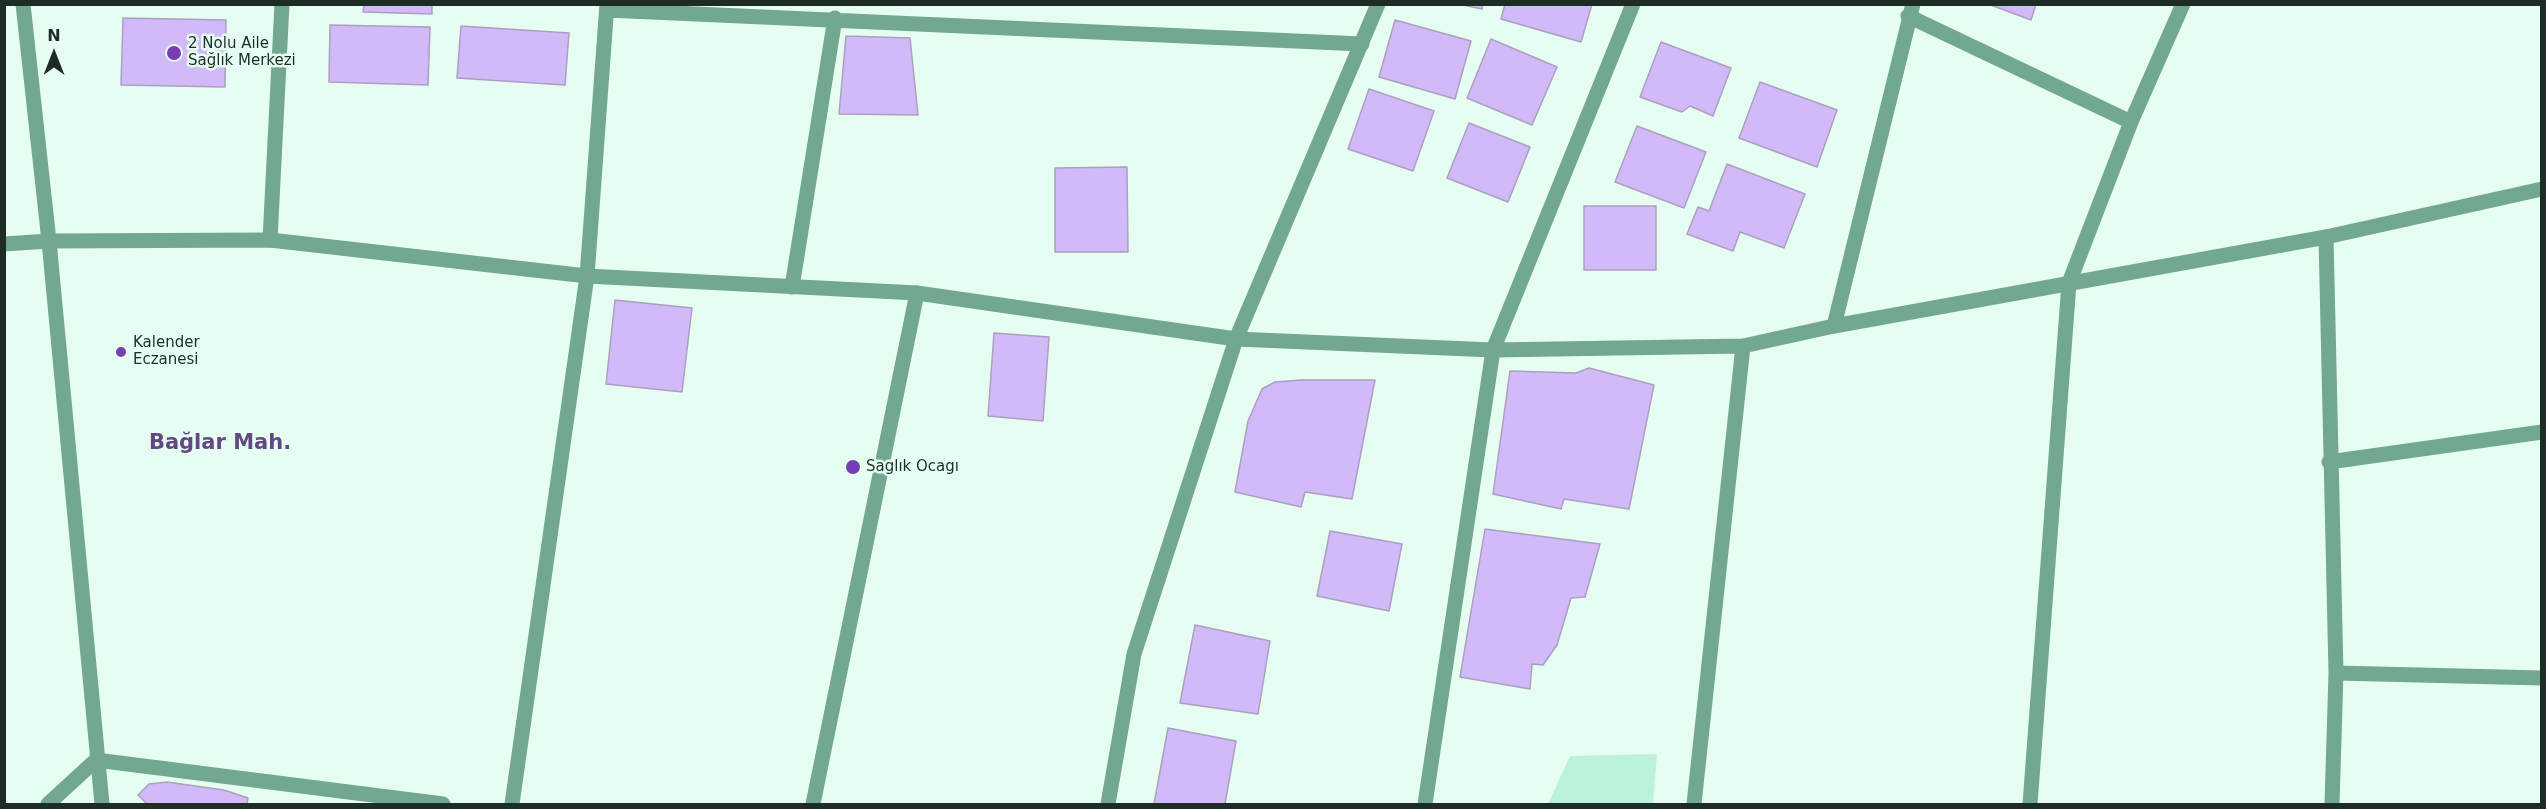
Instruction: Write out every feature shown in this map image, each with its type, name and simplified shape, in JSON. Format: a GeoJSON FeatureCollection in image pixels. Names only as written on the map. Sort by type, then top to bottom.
{"type":"FeatureCollection","features":[{"type":"Feature","properties":{"kind":"street"},"geometry":{"type":"LineString","coordinates":[[23,4],[49,241],[96,760],[102,804]]}},
{"type":"Feature","properties":{"kind":"street"},"geometry":{"type":"LineString","coordinates":[[270,240],[282,4]]}},
{"type":"Feature","properties":{"kind":"street"},"geometry":{"type":"LineString","coordinates":[[1108,804],[1134,654],[1236,339],[1378,4]]}},
{"type":"Feature","properties":{"kind":"street"},"geometry":{"type":"LineString","coordinates":[[1425,804],[1493,350],[1633,4]]}},
{"type":"Feature","properties":{"kind":"street"},"geometry":{"type":"LineString","coordinates":[[2030,804],[2069,283],[2131,122],[2183,4]]}},
{"type":"Feature","properties":{"kind":"street"},"geometry":{"type":"LineString","coordinates":[[512,804],[587,276],[607,7],[1362,44]]}},
{"type":"Feature","properties":{"kind":"street"},"geometry":{"type":"LineString","coordinates":[[1834,326],[1910,10],[2131,122]]}},
{"type":"Feature","properties":{"kind":"street"},"geometry":{"type":"LineString","coordinates":[[792,287],[835,18]]}},
{"type":"Feature","properties":{"kind":"street"},"geometry":{"type":"LineString","coordinates":[[4,244],[49,241],[270,240],[587,276],[917,293],[1236,339],[1493,350],[1743,346],[1834,326],[2326,237],[2541,189]]}},
{"type":"Feature","properties":{"kind":"street"},"geometry":{"type":"LineString","coordinates":[[2326,237],[2329,462],[2336,673],[2332,804]]}},
{"type":"Feature","properties":{"kind":"street"},"geometry":{"type":"LineString","coordinates":[[813,804],[917,293]]}},
{"type":"Feature","properties":{"kind":"street"},"geometry":{"type":"LineString","coordinates":[[1694,804],[1743,346]]}},
{"type":"Feature","properties":{"kind":"street"},"geometry":{"type":"LineString","coordinates":[[2329,462],[2541,432]]}},
{"type":"Feature","properties":{"kind":"street"},"geometry":{"type":"LineString","coordinates":[[2336,673],[2541,678]]}},
{"type":"Feature","properties":{"kind":"street"},"geometry":{"type":"LineString","coordinates":[[48,804],[96,760],[443,804]]}},
{"type":"Feature","properties":{"kind":"green space"},"geometry":{"type":"Polygon","coordinates":[[[1657,754],[1653,804],[1548,804],[1570,756],[1657,754]]]}},
{"type":"Feature","properties":{"kind":"building"},"geometry":{"type":"Polygon","coordinates":[[[364,4],[432,4],[432,14],[363,12],[364,4]]]}},
{"type":"Feature","properties":{"kind":"building"},"geometry":{"type":"Polygon","coordinates":[[[1458,4],[1483,4],[1482,9],[1458,4]]]}},
{"type":"Feature","properties":{"kind":"building"},"geometry":{"type":"Polygon","coordinates":[[[1505,4],[1592,4],[1581,42],[1501,19],[1505,4]]]}},
{"type":"Feature","properties":{"kind":"building"},"geometry":{"type":"Polygon","coordinates":[[[1988,4],[2036,4],[2031,20],[1988,4]]]}},
{"type":"Feature","properties":{"kind":"building","name":"2 Nolu Aile Sağlık Merkezi"},"geometry":{"type":"Polygon","coordinates":[[[123,18],[226,20],[225,87],[121,85],[123,18]]]}},
{"type":"Feature","properties":{"kind":"building"},"geometry":{"type":"Polygon","coordinates":[[[1395,20],[1471,41],[1455,99],[1379,77],[1395,20]]]}},
{"type":"Feature","properties":{"kind":"building"},"geometry":{"type":"Polygon","coordinates":[[[330,25],[430,27],[428,85],[329,82],[330,25]]]}},
{"type":"Feature","properties":{"kind":"building"},"geometry":{"type":"Polygon","coordinates":[[[461,26],[569,33],[565,85],[457,78],[461,26]]]}},
{"type":"Feature","properties":{"kind":"building"},"geometry":{"type":"Polygon","coordinates":[[[846,36],[910,38],[918,115],[839,114],[846,36]]]}},
{"type":"Feature","properties":{"kind":"building"},"geometry":{"type":"Polygon","coordinates":[[[1491,39],[1557,67],[1532,125],[1467,98],[1491,39]]]}},
{"type":"Feature","properties":{"kind":"building"},"geometry":{"type":"Polygon","coordinates":[[[1661,42],[1731,68],[1713,116],[1690,106],[1682,112],[1640,97],[1661,42]]]}},
{"type":"Feature","properties":{"kind":"building"},"geometry":{"type":"Polygon","coordinates":[[[1760,82],[1837,110],[1817,167],[1739,138],[1760,82]]]}},
{"type":"Feature","properties":{"kind":"building"},"geometry":{"type":"Polygon","coordinates":[[[1369,89],[1434,111],[1413,171],[1348,149],[1369,89]]]}},
{"type":"Feature","properties":{"kind":"building"},"geometry":{"type":"Polygon","coordinates":[[[1469,123],[1530,147],[1508,202],[1447,178],[1469,123]]]}},
{"type":"Feature","properties":{"kind":"building"},"geometry":{"type":"Polygon","coordinates":[[[1637,126],[1706,152],[1684,208],[1615,182],[1637,126]]]}},
{"type":"Feature","properties":{"kind":"building"},"geometry":{"type":"Polygon","coordinates":[[[1727,164],[1805,194],[1784,248],[1740,232],[1733,251],[1687,234],[1698,207],[1709,211],[1727,164]]]}},
{"type":"Feature","properties":{"kind":"building"},"geometry":{"type":"Polygon","coordinates":[[[1127,167],[1128,252],[1055,252],[1055,168],[1127,167]]]}},
{"type":"Feature","properties":{"kind":"building"},"geometry":{"type":"Polygon","coordinates":[[[1584,206],[1656,206],[1656,270],[1584,270],[1584,206]]]}},
{"type":"Feature","properties":{"kind":"building"},"geometry":{"type":"Polygon","coordinates":[[[615,300],[692,308],[682,392],[606,384],[615,300]]]}},
{"type":"Feature","properties":{"kind":"building"},"geometry":{"type":"Polygon","coordinates":[[[994,333],[1049,337],[1043,421],[988,416],[994,333]]]}},
{"type":"Feature","properties":{"kind":"building"},"geometry":{"type":"Polygon","coordinates":[[[1589,368],[1654,385],[1629,509],[1564,499],[1561,509],[1493,494],[1510,371],[1576,373],[1589,368]]]}},
{"type":"Feature","properties":{"kind":"building"},"geometry":{"type":"Polygon","coordinates":[[[1375,380],[1352,499],[1305,492],[1301,507],[1235,492],[1248,421],[1262,389],[1275,382],[1375,380]]]}},
{"type":"Feature","properties":{"kind":"building"},"geometry":{"type":"Polygon","coordinates":[[[1485,529],[1600,544],[1585,597],[1571,598],[1557,645],[1543,665],[1532,664],[1530,689],[1460,677],[1485,529]]]}},
{"type":"Feature","properties":{"kind":"building"},"geometry":{"type":"Polygon","coordinates":[[[1330,531],[1402,544],[1389,611],[1317,596],[1330,531]]]}},
{"type":"Feature","properties":{"kind":"building"},"geometry":{"type":"Polygon","coordinates":[[[1195,625],[1270,641],[1258,714],[1180,703],[1195,625]]]}},
{"type":"Feature","properties":{"kind":"building"},"geometry":{"type":"Polygon","coordinates":[[[1168,728],[1236,741],[1225,804],[1154,804],[1168,728]]]}},
{"type":"Feature","properties":{"kind":"building"},"geometry":{"type":"Polygon","coordinates":[[[167,782],[224,790],[248,798],[247,804],[147,804],[138,795],[149,784],[167,782]]]}},
{"type":"Feature","properties":{"kind":"place","name":"2 Nolu Aile Sağlık Merkezi"},"geometry":{"type":"Point","coordinates":[174,53]}},
{"type":"Feature","properties":{"kind":"place","name":"Kalender Eczanesi"},"geometry":{"type":"Point","coordinates":[121,352]}},
{"type":"Feature","properties":{"kind":"place","name":"Saglık Ocagı"},"geometry":{"type":"Point","coordinates":[853,467]}},
{"type":"Feature","properties":{"kind":"district","name":"Bağlar Mah."},"geometry":{"type":"Point","coordinates":[220,444]}}]}
